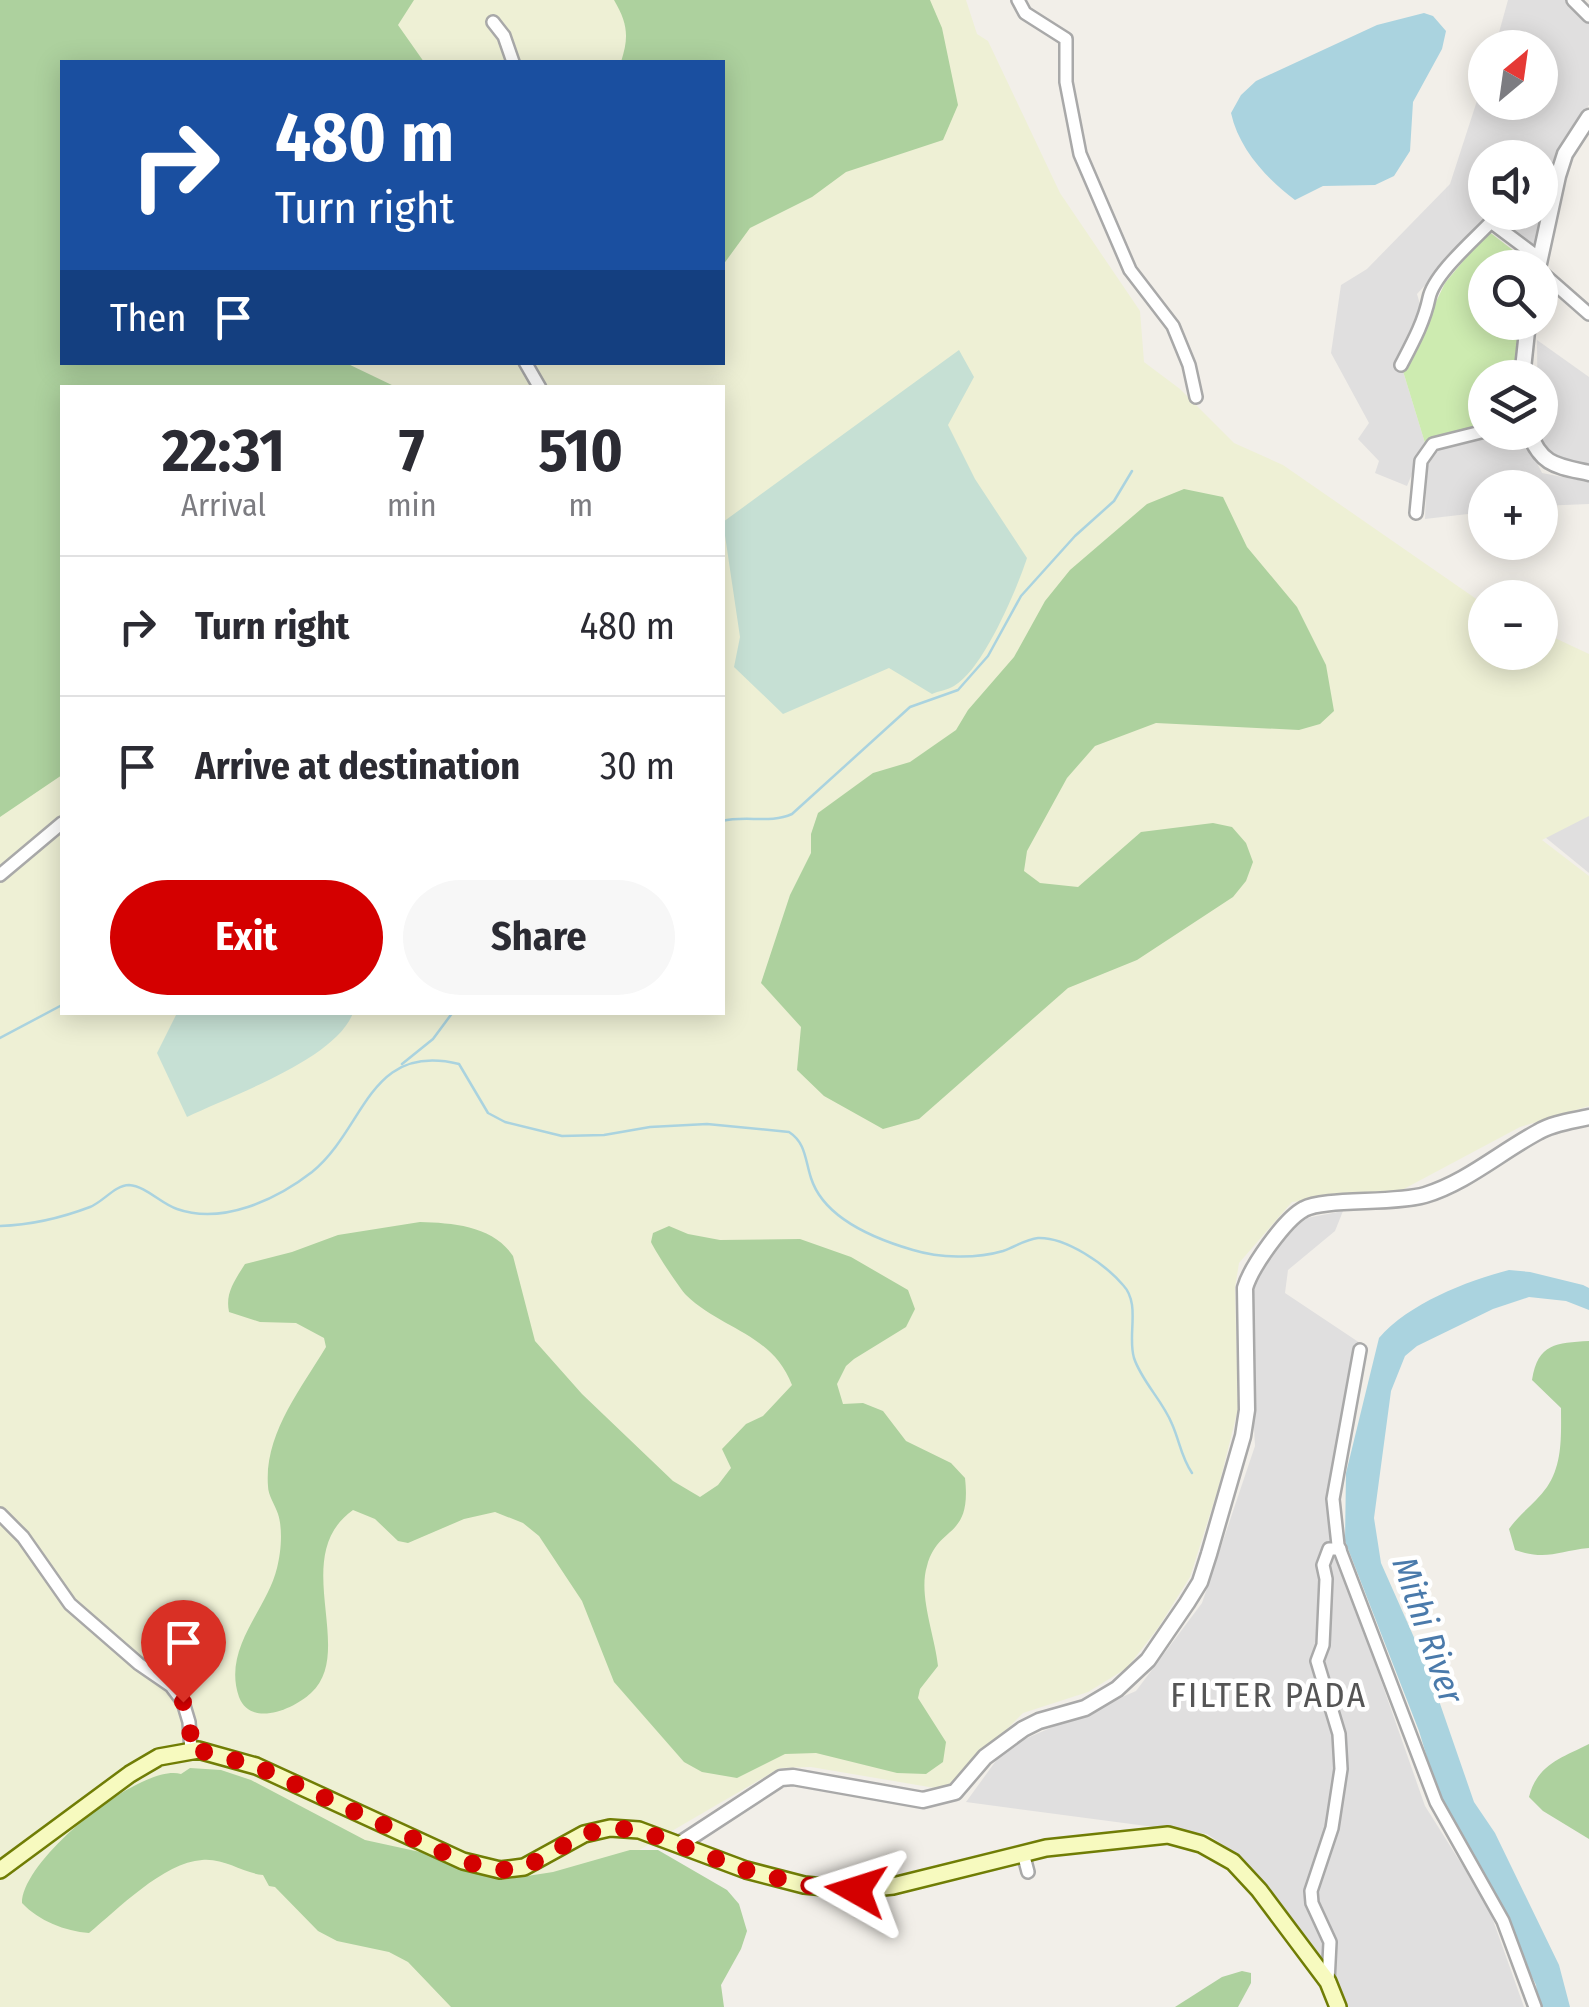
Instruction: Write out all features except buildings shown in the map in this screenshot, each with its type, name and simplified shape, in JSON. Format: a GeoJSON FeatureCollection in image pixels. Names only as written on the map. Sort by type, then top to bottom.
{"type":"FeatureCollection","features":[{"type":"Feature","properties":{"kind":"main road"},"geometry":{"type":"LineString","coordinates":[[0,1870],[130,1774],[159,1758],[198,1750],[256,1766],[462,1861],[500,1870],[524,1868],[584,1834],[610,1828],[639,1830],[746,1870],[804,1885],[856,1890],[893,1886],[1022,1853],[1168,1835],[1202,1844],[1234,1862],[1328,1982],[1338,2007]]}},
{"type":"Feature","properties":{"kind":"street"},"geometry":{"type":"LineString","coordinates":[[1018,0],[1025,13],[1066,39],[1066,82],[1080,154],[1130,270],[1182,344],[1196,397]]}},
{"type":"Feature","properties":{"kind":"street"},"geometry":{"type":"LineString","coordinates":[[1573,0],[1589,16]]}},
{"type":"Feature","properties":{"kind":"street"},"geometry":{"type":"LineString","coordinates":[[493,22],[504,36],[512,60]]}},
{"type":"Feature","properties":{"kind":"street"},"geometry":{"type":"LineString","coordinates":[[1542,250],[1565,154],[1589,117]]}},
{"type":"Feature","properties":{"kind":"street"},"geometry":{"type":"LineString","coordinates":[[1401,365],[1430,309],[1429,297],[1444,273],[1491,222],[1522,250]]}},
{"type":"Feature","properties":{"kind":"street"},"geometry":{"type":"LineString","coordinates":[[1558,284],[1589,314]]}},
{"type":"Feature","properties":{"kind":"street"},"geometry":{"type":"LineString","coordinates":[[1416,513],[1421,461],[1433,444],[1468,435]]}},
{"type":"Feature","properties":{"kind":"street"},"geometry":{"type":"LineString","coordinates":[[1536,450],[1547,461],[1589,473]]}},
{"type":"Feature","properties":{"kind":"street"},"geometry":{"type":"LineString","coordinates":[[0,875],[60,826]]}},
{"type":"Feature","properties":{"kind":"street"},"geometry":{"type":"LineString","coordinates":[[680,1844],[781,1778],[793,1776],[923,1800],[944,1797],[955,1792],[1006,1740],[1039,1721],[1085,1708],[1136,1674],[1187,1604],[1209,1554],[1238,1458],[1247,1410],[1245,1288],[1248,1277],[1288,1223],[1313,1205],[1379,1203],[1424,1195],[1465,1179],[1538,1132],[1589,1117]]}},
{"type":"Feature","properties":{"kind":"street"},"geometry":{"type":"LineString","coordinates":[[1360,1350],[1333,1499],[1340,1549],[1436,1802],[1503,1922],[1535,2007]]}},
{"type":"Feature","properties":{"kind":"street"},"geometry":{"type":"LineString","coordinates":[[0,1514],[23,1537],[70,1604],[139,1664],[171,1686],[183,1702],[190,1722],[191,1752]]}},
{"type":"Feature","properties":{"kind":"street"},"geometry":{"type":"LineString","coordinates":[[1328,1982],[1330,1942],[1312,1903],[1311,1891],[1332,1828],[1341,1768],[1339,1734],[1318,1660],[1326,1580],[1322,1566],[1328,1549],[1340,1549]]}},
{"type":"Feature","properties":{"kind":"street"},"geometry":{"type":"LineString","coordinates":[[1022,1853],[1028,1872]]}},
{"type":"Feature","properties":{"kind":"shaded area"},"geometry":{"type":"Polygon","coordinates":[[[1508,0],[1566,0],[1589,24],[1589,105],[1558,153],[1558,140],[1468,140],[1468,230],[1476,230],[1417,294],[1422,311],[1396,364],[1403,371],[1425,443],[1407,486],[1375,473],[1379,461],[1358,439],[1369,423],[1331,353],[1341,285],[1367,269],[1450,184],[1471,120],[1558,120],[1558,30],[1500,30],[1508,0]]]}},
{"type":"Feature","properties":{"kind":"shaded area"},"geometry":{"type":"Polygon","coordinates":[[[1514,230],[1540,230],[1536,246],[1514,230]]]}},
{"type":"Feature","properties":{"kind":"shaded area"},"geometry":{"type":"Polygon","coordinates":[[[1537,340],[1589,377],[1589,464],[1561,459],[1546,450],[1558,450],[1558,360],[1537,360],[1537,340]]]}},
{"type":"Feature","properties":{"kind":"shaded area"},"geometry":{"type":"Polygon","coordinates":[[[1468,442],[1468,450],[1530,450],[1540,470],[1468,470],[1468,514],[1425,519],[1427,467],[1437,450],[1468,442]]]}},
{"type":"Feature","properties":{"kind":"shaded area"},"geometry":{"type":"Polygon","coordinates":[[[1558,476],[1589,482],[1589,504],[1558,505],[1558,476]]]}},
{"type":"Feature","properties":{"kind":"shaded area"},"geometry":{"type":"Polygon","coordinates":[[[1589,813],[1589,873],[1545,837],[1589,813]]]}},
{"type":"Feature","properties":{"kind":"shaded area"},"geometry":{"type":"Polygon","coordinates":[[[1343,1211],[1335,1231],[1288,1270],[1285,1293],[1360,1343],[1334,1457],[1332,1541],[1425,1806],[1488,1906],[1524,2007],[1346,2007],[1236,1854],[1207,1834],[966,1802],[1006,1747],[1136,1691],[1202,1603],[1255,1446],[1246,1290],[1265,1249],[1296,1220],[1343,1211]]]}},
{"type":"Feature","properties":{"kind":"green space"},"geometry":{"type":"Polygon","coordinates":[[[0,0],[966,0],[977,34],[988,41],[1060,193],[1140,311],[1144,362],[1180,389],[1234,443],[1283,465],[1468,593],[1468,670],[1558,670],[1558,639],[1589,654],[1589,816],[1542,840],[1589,876],[1589,1106],[1520,1127],[1400,1191],[1292,1202],[1239,1263],[1235,1288],[1238,1409],[1218,1489],[1190,1577],[1127,1668],[1088,1692],[1023,1713],[955,1782],[935,1788],[811,1767],[780,1768],[629,1856],[519,2007],[0,2007],[0,0]]]}},
{"type":"Feature","properties":{"kind":"green space"},"geometry":{"type":"Polygon","coordinates":[[[0,0],[414,0],[398,25],[423,60],[60,60],[60,365],[350,365],[392,385],[60,385],[60,776],[0,817],[0,0]]]}},
{"type":"Feature","properties":{"kind":"green space"},"geometry":{"type":"Polygon","coordinates":[[[614,0],[930,0],[942,28],[958,105],[943,140],[846,172],[812,197],[750,228],[725,262],[725,60],[621,60],[626,31],[614,0]]]}},
{"type":"Feature","properties":{"kind":"green space"},"geometry":{"type":"Polygon","coordinates":[[[1488,231],[1513,250],[1472,250],[1488,231]]]}},
{"type":"Feature","properties":{"kind":"green space"},"geometry":{"type":"Polygon","coordinates":[[[1468,255],[1468,340],[1518,340],[1516,360],[1468,360],[1468,429],[1425,443],[1403,371],[1445,283],[1468,255]]]}},
{"type":"Feature","properties":{"kind":"green space"},"geometry":{"type":"Polygon","coordinates":[[[959,350],[974,377],[948,425],[975,479],[1027,558],[998,628],[976,664],[954,686],[932,694],[889,668],[783,714],[734,667],[740,637],[725,521],[959,350]]]}},
{"type":"Feature","properties":{"kind":"green space"},"geometry":{"type":"Polygon","coordinates":[[[1184,489],[1223,497],[1247,547],[1297,607],[1326,665],[1334,711],[1320,724],[1299,730],[1156,723],[1095,746],[1067,778],[1027,851],[1024,871],[1040,883],[1078,887],[1141,832],[1213,823],[1232,827],[1246,843],[1253,862],[1246,881],[1233,897],[1137,960],[1068,988],[919,1119],[883,1129],[824,1096],[797,1070],[801,1027],[761,983],[790,895],[811,853],[811,834],[818,813],[873,773],[910,762],[956,730],[968,710],[1014,657],[1045,601],[1070,570],[1147,504],[1184,489]]]}},
{"type":"Feature","properties":{"kind":"green space"},"geometry":{"type":"Polygon","coordinates":[[[176,1015],[352,1015],[343,1030],[304,1061],[187,1117],[157,1053],[176,1015]]]}},
{"type":"Feature","properties":{"kind":"green space"},"geometry":{"type":"Polygon","coordinates":[[[420,1222],[472,1228],[505,1246],[513,1256],[535,1341],[582,1394],[673,1481],[700,1497],[718,1485],[731,1468],[722,1449],[746,1424],[763,1416],[792,1385],[772,1354],[686,1295],[653,1247],[653,1233],[669,1226],[720,1240],[800,1239],[851,1257],[908,1290],[915,1309],[906,1327],[854,1359],[837,1384],[843,1404],[863,1403],[883,1411],[906,1441],[951,1463],[965,1478],[964,1512],[932,1553],[925,1577],[938,1666],[920,1689],[918,1698],[946,1742],[943,1762],[926,1774],[897,1773],[816,1753],[785,1754],[737,1778],[702,1772],[684,1762],[614,1682],[582,1601],[539,1536],[523,1523],[495,1512],[464,1519],[408,1543],[398,1541],[375,1519],[353,1510],[334,1529],[325,1552],[328,1653],[323,1675],[311,1693],[284,1709],[263,1714],[245,1706],[235,1679],[236,1662],[272,1584],[280,1548],[280,1520],[268,1486],[272,1448],[286,1413],[326,1347],[324,1338],[296,1323],[260,1322],[229,1312],[232,1287],[245,1264],[338,1235],[420,1222]]]}},
{"type":"Feature","properties":{"kind":"green space"},"geometry":{"type":"Polygon","coordinates":[[[1589,1341],[1589,1548],[1544,1555],[1515,1550],[1509,1529],[1547,1487],[1560,1449],[1561,1408],[1532,1380],[1535,1368],[1550,1347],[1589,1341]]]}},
{"type":"Feature","properties":{"kind":"green space"},"geometry":{"type":"Polygon","coordinates":[[[1589,1744],[1589,1839],[1543,1811],[1529,1797],[1544,1770],[1589,1744]]]}},
{"type":"Feature","properties":{"kind":"green space"},"geometry":{"type":"Polygon","coordinates":[[[190,1768],[221,1770],[251,1780],[365,1840],[434,1855],[502,1880],[553,1872],[630,1850],[658,1850],[727,1890],[739,1904],[747,1931],[721,1985],[724,2007],[451,2007],[408,1962],[389,1952],[337,1941],[318,1931],[275,1887],[269,1886],[263,1875],[210,1860],[187,1863],[157,1878],[89,1933],[53,1924],[22,1903],[27,1884],[42,1862],[87,1817],[140,1783],[163,1774],[181,1774],[190,1768]]]}},
{"type":"Feature","properties":{"kind":"green space"},"geometry":{"type":"Polygon","coordinates":[[[1242,1971],[1251,1973],[1251,1983],[1238,2007],[1175,2007],[1222,1977],[1242,1971]]]}},
{"type":"Feature","properties":{"kind":"water"},"geometry":{"type":"Polygon","coordinates":[[[1424,13],[1433,16],[1446,31],[1442,49],[1413,102],[1410,151],[1394,176],[1375,185],[1323,186],[1295,200],[1264,172],[1240,139],[1231,113],[1241,95],[1256,81],[1377,25],[1424,13]]]}},
{"type":"Feature","properties":{"kind":"water"},"geometry":{"type":"Polygon","coordinates":[[[1509,1270],[1589,1288],[1589,1310],[1566,1301],[1529,1297],[1493,1309],[1417,1346],[1405,1356],[1391,1391],[1374,1518],[1381,1563],[1428,1669],[1474,1802],[1495,1833],[1559,1965],[1570,2007],[1539,2007],[1536,1985],[1481,1871],[1440,1800],[1419,1731],[1345,1541],[1346,1473],[1379,1338],[1439,1295],[1509,1270]]]}},
{"type":"Feature","properties":{"kind":"waterway"},"geometry":{"type":"LineString","coordinates":[[725,821],[792,814],[910,707],[958,690],[988,656],[1021,596],[1075,536],[1114,501],[1132,471]]}},
{"type":"Feature","properties":{"kind":"waterway"},"geometry":{"type":"LineString","coordinates":[[0,1038],[60,1006]]}},
{"type":"Feature","properties":{"kind":"waterway"},"geometry":{"type":"LineString","coordinates":[[402,1064],[433,1039],[451,1015]]}},
{"type":"Feature","properties":{"kind":"waterway"},"geometry":{"type":"LineString","coordinates":[[0,1226],[68,1214],[90,1207],[129,1185],[171,1207],[194,1213],[248,1207],[282,1192],[312,1172],[387,1077],[405,1065],[429,1061],[459,1064],[488,1113],[505,1122],[562,1136],[707,1124],[789,1132],[802,1147],[811,1178],[827,1205],[853,1225],[883,1240],[923,1253],[958,1256],[992,1254],[1034,1239],[1049,1239],[1084,1253],[1106,1269],[1128,1293],[1133,1310],[1134,1358],[1168,1416],[1192,1473]]}},
{"type":"Feature","properties":{"kind":"district","name":"FILTER PADA"},"geometry":{"type":"Point","coordinates":[1269,1695]}},
{"type":"Feature","properties":{"kind":"route"},"geometry":{"type":"LineString","coordinates":[[183,1702],[190,1722],[191,1752],[198,1750],[256,1766],[462,1861],[500,1870],[524,1868],[584,1834],[610,1828],[639,1830],[746,1870],[804,1885],[856,1890]]}},
{"type":"Feature","properties":{"kind":"water label","name":"Mithi River"},"geometry":{"type":"Point","coordinates":[1428,1630]}}]}
